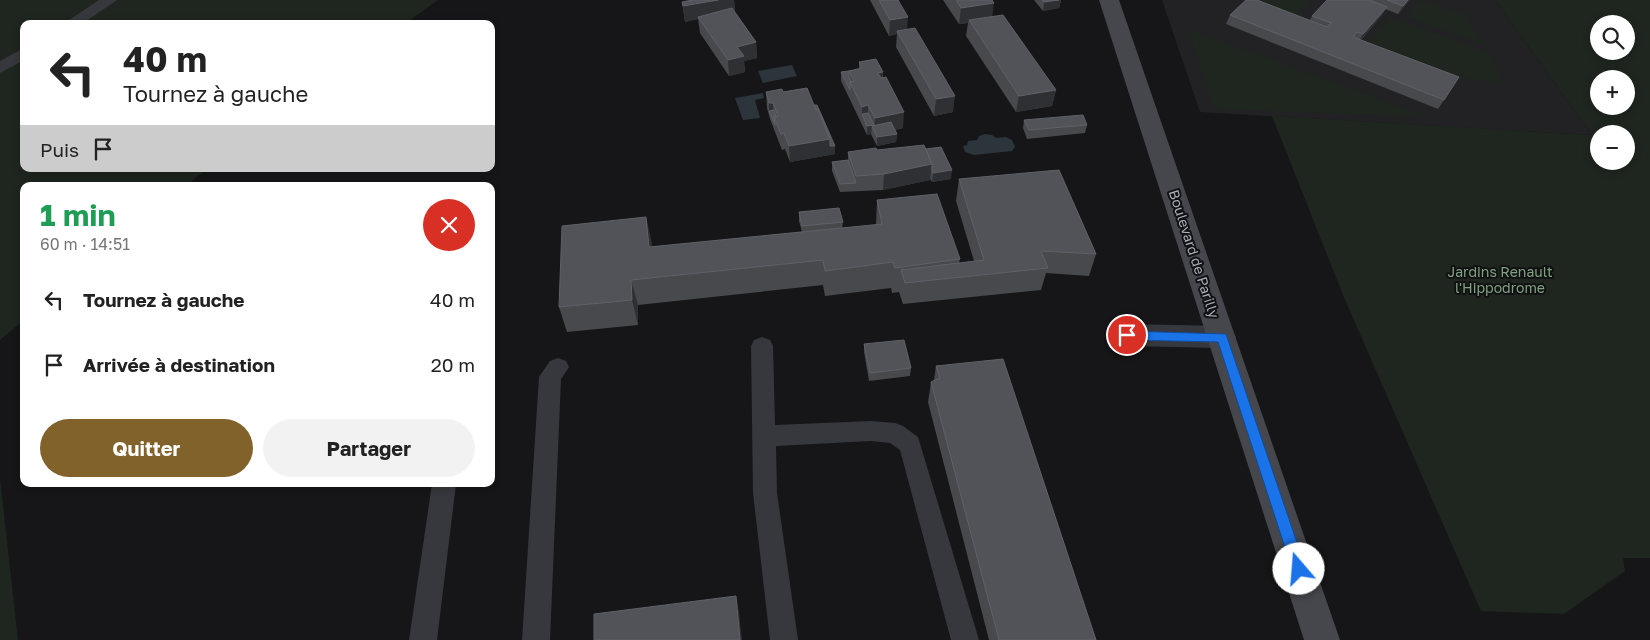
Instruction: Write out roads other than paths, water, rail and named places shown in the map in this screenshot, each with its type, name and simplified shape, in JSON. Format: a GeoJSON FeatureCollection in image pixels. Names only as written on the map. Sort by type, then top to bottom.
{"type":"FeatureCollection","features":[{"type":"Feature","properties":{"kind":"main road","name":"Boulevard de Parilly"},"geometry":{"type":"LineString","coordinates":[[1111,3],[1322,640]]}},
{"type":"Feature","properties":{"kind":"street"},"geometry":{"type":"LineString","coordinates":[[1127,335],[1222,337]]}},
{"type":"Feature","properties":{"kind":"lane"},"geometry":{"type":"LineString","coordinates":[[77,20],[109,0]]}},
{"type":"Feature","properties":{"kind":"lane"},"geometry":{"type":"LineString","coordinates":[[0,68],[20,56]]}},
{"type":"Feature","properties":{"kind":"lane"},"geometry":{"type":"LineString","coordinates":[[762,346],[765,493],[784,640]]}},
{"type":"Feature","properties":{"kind":"lane"},"geometry":{"type":"LineString","coordinates":[[536,640],[550,377],[558,366]]}},
{"type":"Feature","properties":{"kind":"lane"},"geometry":{"type":"LineString","coordinates":[[764,436],[871,430],[895,433],[910,444],[965,640]]}},
{"type":"Feature","properties":{"kind":"lane"},"geometry":{"type":"LineString","coordinates":[[423,640],[444,487]]}},
{"type":"Feature","properties":{"kind":"park label","name":"Jardins Renault l'Hippodrome"},"geometry":{"type":"Point","coordinates":[1500,280]}}]}
